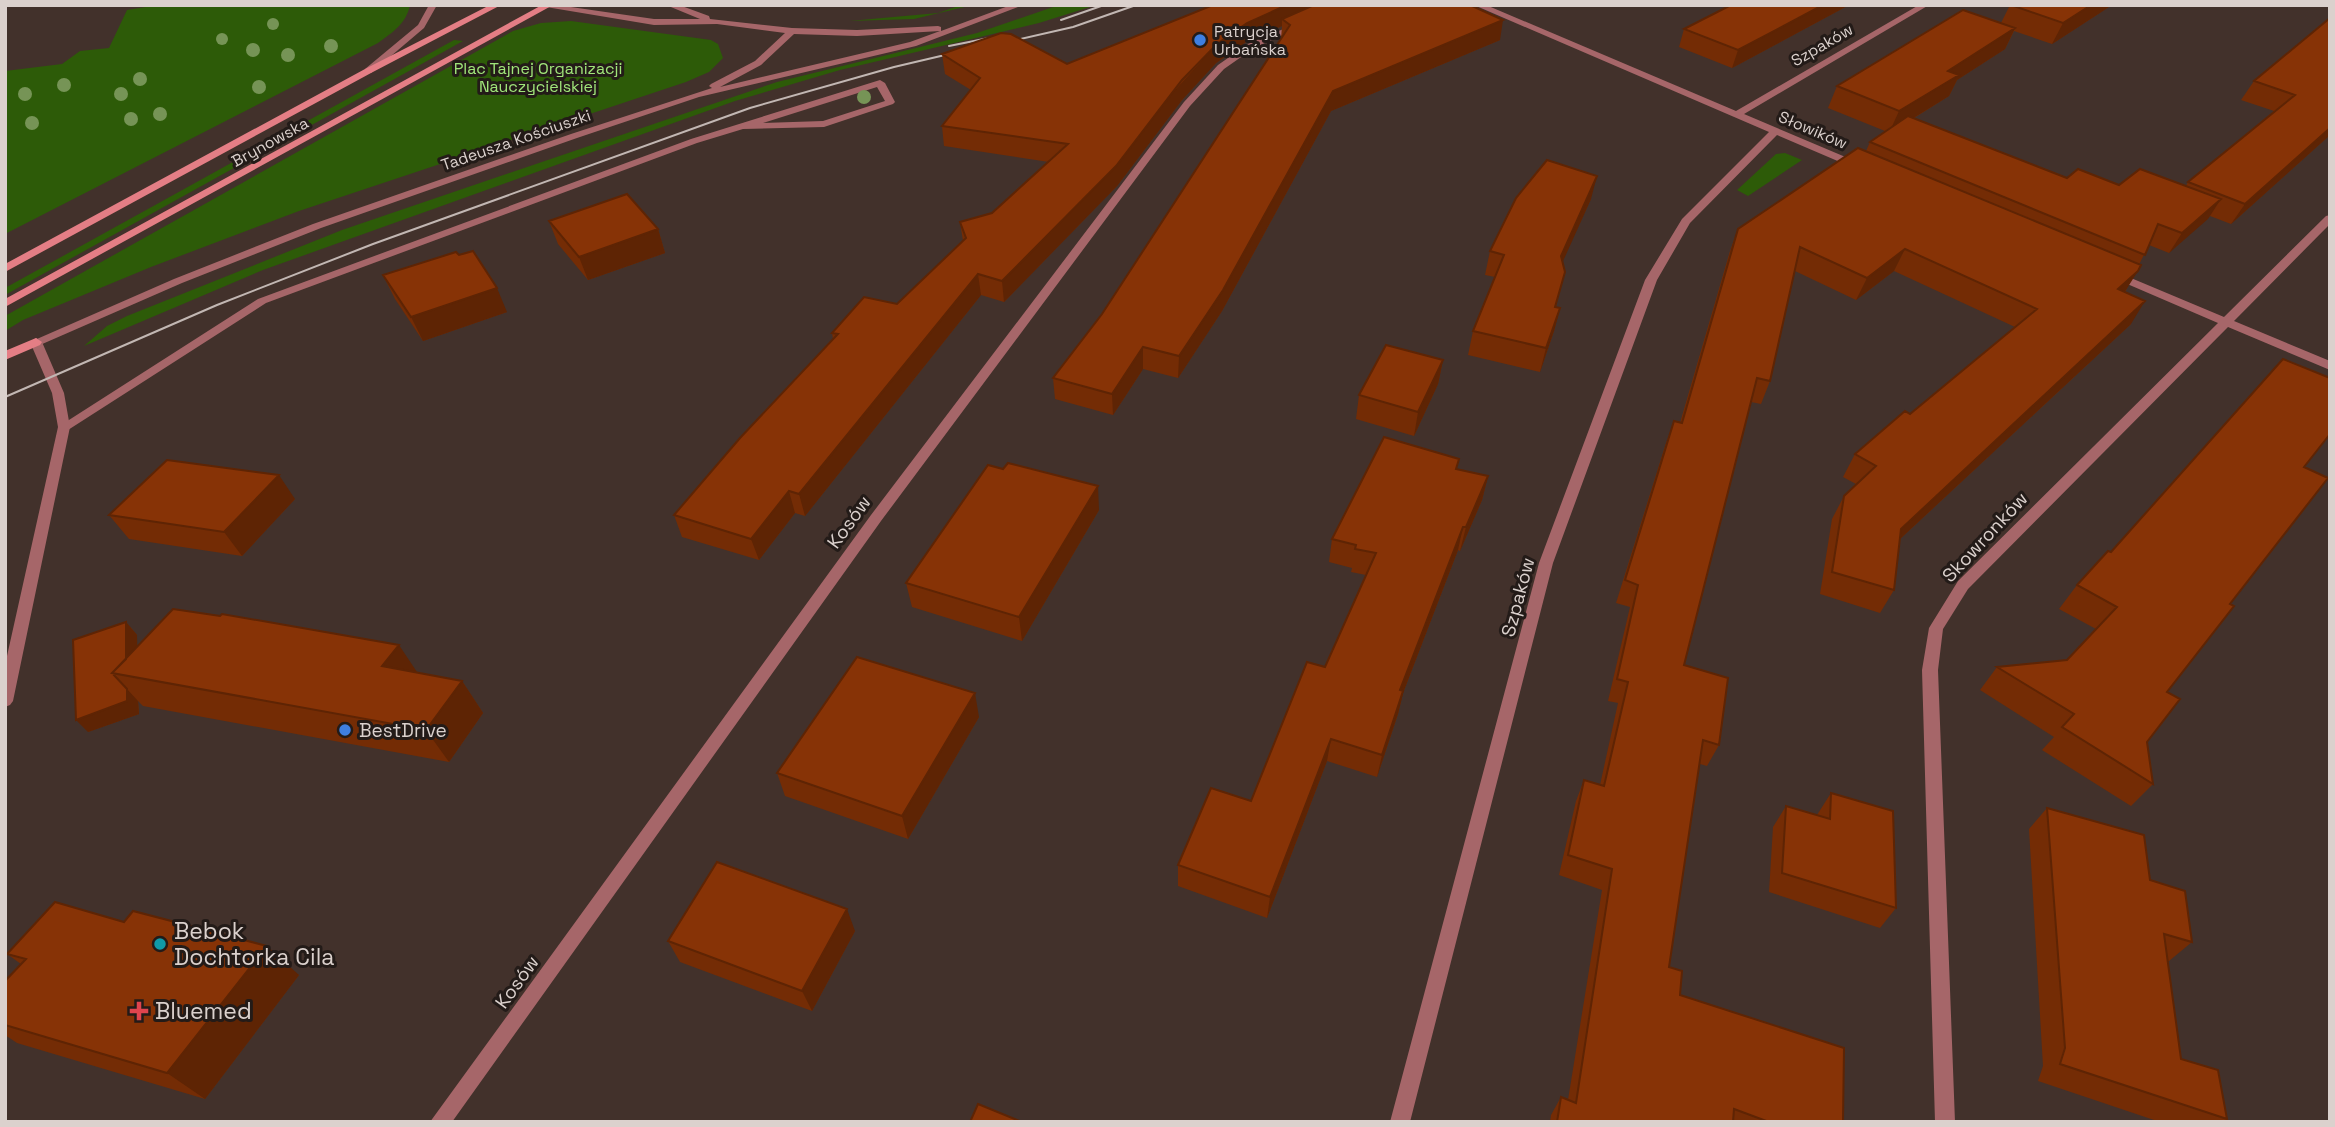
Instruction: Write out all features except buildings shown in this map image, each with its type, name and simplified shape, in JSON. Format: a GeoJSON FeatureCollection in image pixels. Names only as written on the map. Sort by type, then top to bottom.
{"type":"FeatureCollection","features":[{"type":"Feature","properties":{"kind":"main road","name":"Brynowska"},"geometry":{"type":"LineString","coordinates":[[5,269],[368,71],[497,5]]}},
{"type":"Feature","properties":{"kind":"main road","name":"Brynowska"},"geometry":{"type":"LineString","coordinates":[[5,304],[545,6]]}},
{"type":"Feature","properties":{"kind":"main road"},"geometry":{"type":"LineString","coordinates":[[5,355],[36,342]]}},
{"type":"Feature","properties":{"kind":"street"},"geometry":{"type":"LineString","coordinates":[[368,71],[421,26],[433,5]]}},
{"type":"Feature","properties":{"kind":"street"},"geometry":{"type":"LineString","coordinates":[[670,5],[717,22]]}},
{"type":"Feature","properties":{"kind":"street","name":"Tadeusza Kościuszki"},"geometry":{"type":"LineString","coordinates":[[36,342],[178,281],[317,226],[696,95],[913,44],[1019,5]]}},
{"type":"Feature","properties":{"kind":"street","name":"Słowików"},"geometry":{"type":"LineString","coordinates":[[1478,5],[1865,169]]}},
{"type":"Feature","properties":{"kind":"street","name":"Szpaków"},"geometry":{"type":"LineString","coordinates":[[1736,115],[1925,5]]}},
{"type":"Feature","properties":{"kind":"street"},"geometry":{"type":"LineString","coordinates":[[545,6],[654,22],[717,22],[792,31],[918,32],[956,27]]}},
{"type":"Feature","properties":{"kind":"street","name":"Kosów"},"geometry":{"type":"LineString","coordinates":[[440,1122],[876,518],[1187,104],[1221,67],[1251,46],[1312,19]]}},
{"type":"Feature","properties":{"kind":"street"},"geometry":{"type":"LineString","coordinates":[[696,95],[758,63],[792,31]]}},
{"type":"Feature","properties":{"kind":"street"},"geometry":{"type":"LineString","coordinates":[[64,427],[262,301],[560,190],[742,126],[880,83],[890,102],[824,124],[742,126]]}},
{"type":"Feature","properties":{"kind":"street","name":"Szpaków"},"geometry":{"type":"LineString","coordinates":[[1400,1122],[1546,562],[1651,280],[1686,221],[1775,131]]}},
{"type":"Feature","properties":{"kind":"street","name":"Skowronków"},"geometry":{"type":"LineString","coordinates":[[1945,1122],[1930,670],[1936,628],[1963,585],[2330,218]]}},
{"type":"Feature","properties":{"kind":"street"},"geometry":{"type":"LineString","coordinates":[[2109,272],[2330,366]]}},
{"type":"Feature","properties":{"kind":"street"},"geometry":{"type":"LineString","coordinates":[[5,701],[64,427],[58,393],[36,342]]}},
{"type":"Feature","properties":{"kind":"green space"},"geometry":{"type":"Polygon","coordinates":[[[158,5],[410,5],[402,22],[378,43],[5,234],[5,71],[62,64],[80,51],[109,48],[127,10],[158,5]]]}},
{"type":"Feature","properties":{"kind":"green space"},"geometry":{"type":"Polygon","coordinates":[[[961,5],[973,5],[914,19],[849,21],[938,13],[961,5]]]}},
{"type":"Feature","properties":{"kind":"green space"},"geometry":{"type":"Polygon","coordinates":[[[1059,5],[1090,7],[1039,23],[840,70],[735,101],[263,270],[84,346],[107,326],[127,316],[342,230],[777,82],[977,33],[1059,5]]]}},
{"type":"Feature","properties":{"kind":"green space","name":"Plac Tajnej Organizacji Nauczycielskiej"},"geometry":{"type":"Polygon","coordinates":[[[571,21],[711,40],[718,44],[723,58],[709,72],[686,82],[299,211],[151,267],[23,320],[5,331],[5,316],[513,31],[541,23],[571,21]]]}},
{"type":"Feature","properties":{"kind":"green space"},"geometry":{"type":"Polygon","coordinates":[[[454,40],[463,41],[5,295],[5,288],[454,40]]]}},
{"type":"Feature","properties":{"kind":"green space"},"geometry":{"type":"Polygon","coordinates":[[[1785,153],[1802,160],[1748,196],[1737,190],[1776,154],[1785,153]]]}},
{"type":"Feature","properties":{"kind":"tram line"},"geometry":{"type":"LineString","coordinates":[[1061,20],[1104,5]]}},
{"type":"Feature","properties":{"kind":"tram line"},"geometry":{"type":"LineString","coordinates":[[1003,43],[1073,27],[1136,5]]}},
{"type":"Feature","properties":{"kind":"tram line"},"geometry":{"type":"LineString","coordinates":[[949,46],[1004,35]]}},
{"type":"Feature","properties":{"kind":"tram line"},"geometry":{"type":"LineString","coordinates":[[5,397],[217,305],[373,244],[750,108],[894,67],[962,51]]}},
{"type":"Feature","properties":{"kind":"place","name":"Patrycja Urbańska"},"geometry":{"type":"Point","coordinates":[1200,40]}},
{"type":"Feature","properties":{"kind":"place","name":"BestDrive"},"geometry":{"type":"Point","coordinates":[345,730]}},
{"type":"Feature","properties":{"kind":"place","name":"Bebok Dochtorka Cila"},"geometry":{"type":"Point","coordinates":[160,944]}},
{"type":"Feature","properties":{"kind":"place","name":"Bluemed"},"geometry":{"type":"Point","coordinates":[139,1011]}}]}
